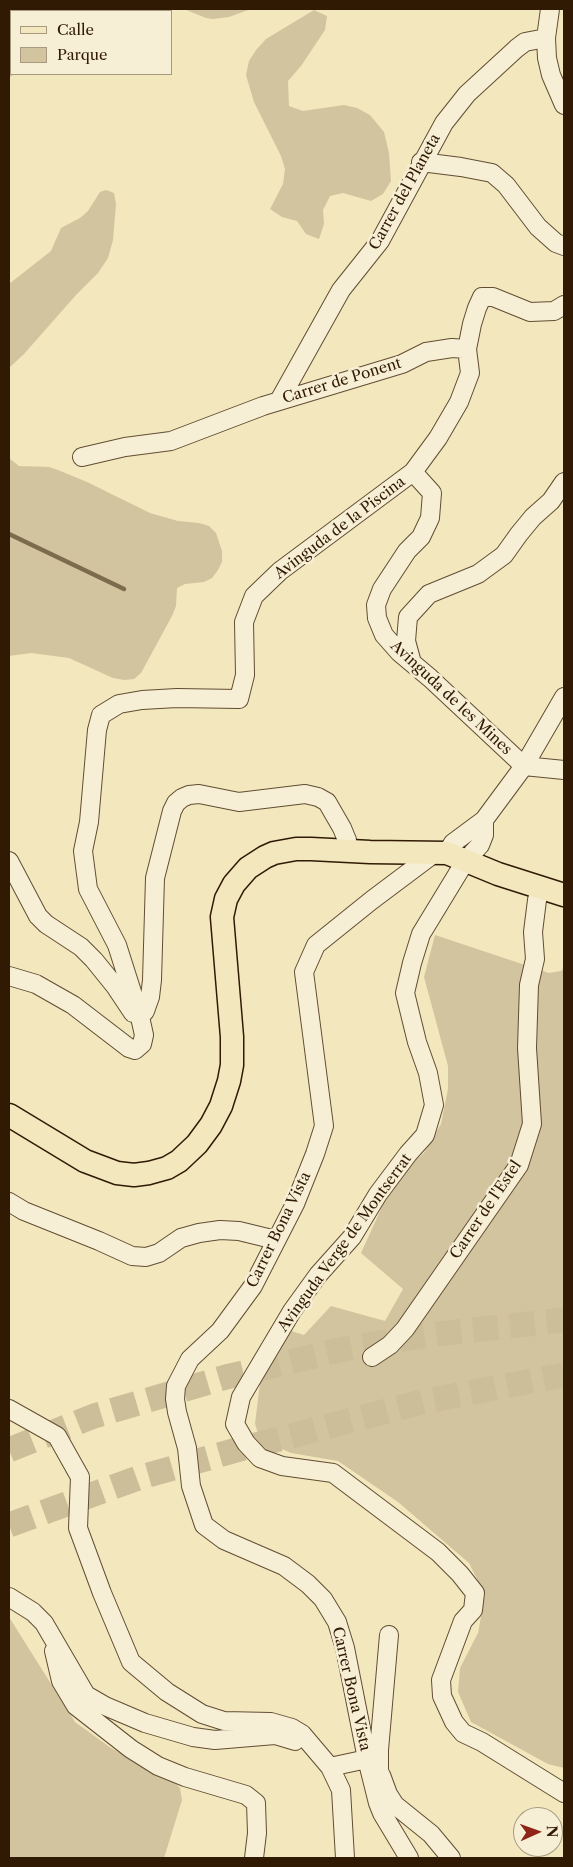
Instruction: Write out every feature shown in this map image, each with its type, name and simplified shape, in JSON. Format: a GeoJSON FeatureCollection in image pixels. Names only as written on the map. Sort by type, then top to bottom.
{"type":"FeatureCollection","features":[{"type":"Feature","properties":{"kind":"main road"},"geometry":{"type":"LineString","coordinates":[[9,1115],[85,1161],[117,1173],[134,1175],[167,1168],[179,1161],[197,1144],[211,1125],[221,1106],[229,1081],[233,1051],[222,917],[226,899],[248,868],[265,857],[296,849],[450,855],[488,870],[564,895]]}},
{"type":"Feature","properties":{"kind":"street"},"geometry":{"type":"LineString","coordinates":[[550,9],[546,38],[548,67],[564,105]]}},
{"type":"Feature","properties":{"kind":"street","name":"Carrer del Planeta"},"geometry":{"type":"LineString","coordinates":[[279,401],[341,290],[380,241],[421,162],[444,123],[467,94],[517,48],[525,42],[546,38]]}},
{"type":"Feature","properties":{"kind":"street"},"geometry":{"type":"LineString","coordinates":[[421,162],[492,173],[506,185],[538,227],[556,243],[564,246]]}},
{"type":"Feature","properties":{"kind":"street"},"geometry":{"type":"LineString","coordinates":[[467,349],[472,324],[482,297],[494,297],[530,312],[554,311],[564,305]]}},
{"type":"Feature","properties":{"kind":"street","name":"Carrer de Ponent"},"geometry":{"type":"LineString","coordinates":[[82,457],[125,447],[171,441],[279,401],[402,364],[426,352],[452,348],[467,349]]}},
{"type":"Feature","properties":{"kind":"street","name":"Avinguda de la Piscina"},"geometry":{"type":"LineString","coordinates":[[140,1017],[118,945],[88,889],[83,852],[89,822],[97,730],[101,716],[119,704],[142,700],[177,698],[239,700],[245,676],[244,622],[254,596],[280,571],[413,472],[438,438],[459,402],[470,372],[467,349]]}},
{"type":"Feature","properties":{"kind":"street","name":"Avinguda de les Mines"},"geometry":{"type":"LineString","coordinates":[[413,472],[432,493],[430,518],[421,537],[407,551],[382,589],[376,605],[384,635],[399,652],[430,678],[524,766]]}},
{"type":"Feature","properties":{"kind":"street"},"geometry":{"type":"LineString","coordinates":[[412,663],[406,641],[408,617],[430,594],[478,574],[504,555],[533,517],[551,501],[564,482]]}},
{"type":"Feature","properties":{"kind":"street"},"geometry":{"type":"LineString","coordinates":[[450,855],[453,843],[484,820],[524,766],[564,698]]}},
{"type":"Feature","properties":{"kind":"street"},"geometry":{"type":"LineString","coordinates":[[524,766],[564,770]]}},
{"type":"Feature","properties":{"kind":"street"},"geometry":{"type":"LineString","coordinates":[[140,1017],[145,1011],[150,997],[152,980],[155,878],[172,811],[176,803],[182,798],[189,794],[199,794],[240,802],[305,794],[318,797],[327,802],[333,812],[347,840],[347,850]]}},
{"type":"Feature","properties":{"kind":"street","name":"Carrer Bona Vista"},"geometry":{"type":"LineString","coordinates":[[409,1858],[382,1813],[345,1648],[336,1622],[323,1599],[308,1584],[284,1566],[224,1540],[204,1525],[191,1486],[187,1448],[177,1412],[176,1386],[190,1359],[220,1331],[253,1286],[295,1204],[324,1126],[304,972],[316,945],[372,900],[450,855]]}},
{"type":"Feature","properties":{"kind":"street","name":"Avinguda Verge de Montserrat"},"geometry":{"type":"LineString","coordinates":[[450,855],[421,934],[405,993],[417,1042],[428,1073],[434,1105],[426,1135],[408,1154],[378,1194],[352,1237],[318,1275],[292,1311],[241,1397],[235,1424],[246,1443],[260,1458],[282,1466],[333,1473],[438,1552],[460,1574],[475,1593],[473,1610],[463,1621],[441,1680],[442,1696],[450,1714],[463,1733],[482,1742],[564,1794]]}},
{"type":"Feature","properties":{"kind":"street"},"geometry":{"type":"LineString","coordinates":[[9,861],[38,916],[46,924],[81,947],[105,972],[131,1012],[140,1017],[144,1035],[142,1044],[135,1050],[129,1048],[73,1004],[36,984],[9,976]]}},
{"type":"Feature","properties":{"kind":"street","name":"Carrer de l'Estel"},"geometry":{"type":"LineString","coordinates":[[372,1357],[390,1345],[405,1329],[519,1165],[532,1124],[527,1048],[529,991],[535,960],[533,932],[537,900],[541,887]]}},
{"type":"Feature","properties":{"kind":"street"},"geometry":{"type":"LineString","coordinates":[[9,1202],[24,1212],[132,1256],[146,1257],[159,1253],[182,1238],[220,1230],[276,1240]]}},
{"type":"Feature","properties":{"kind":"street"},"geometry":{"type":"LineString","coordinates":[[9,1410],[57,1436],[80,1477],[78,1528],[102,1593],[131,1662],[167,1692],[202,1714],[224,1721],[271,1722],[292,1728],[302,1734],[330,1767],[341,1790],[345,1858]]}},
{"type":"Feature","properties":{"kind":"street"},"geometry":{"type":"LineString","coordinates":[[9,1597],[32,1612],[50,1632],[86,1695],[105,1706],[152,1726],[193,1737],[215,1740],[276,1735],[290,1738],[303,1745],[330,1767],[372,1767]]}},
{"type":"Feature","properties":{"kind":"street"},"geometry":{"type":"LineString","coordinates":[[50,1632],[61,1681],[76,1706],[131,1749],[158,1766],[185,1777],[246,1795],[256,1804],[257,1832],[254,1858]]}},
{"type":"Feature","properties":{"kind":"street"},"geometry":{"type":"LineString","coordinates":[[372,1767],[378,1750],[389,1635]]}},
{"type":"Feature","properties":{"kind":"street"},"geometry":{"type":"LineString","coordinates":[[372,1767],[395,1805],[431,1834],[451,1858]]}},
{"type":"Feature","properties":{"kind":"green space"},"geometry":{"type":"Polygon","coordinates":[[[9,9],[54,9],[10,10],[10,75],[13,75],[9,78],[9,9]]]}},
{"type":"Feature","properties":{"kind":"green space"},"geometry":{"type":"Polygon","coordinates":[[[184,9],[251,9],[229,17],[213,19],[184,9]]]}},
{"type":"Feature","properties":{"kind":"green space"},"geometry":{"type":"Polygon","coordinates":[[[314,10],[327,16],[325,30],[301,66],[288,81],[289,106],[303,111],[344,105],[357,108],[370,115],[384,132],[389,153],[391,181],[383,194],[371,201],[343,193],[330,196],[323,210],[324,224],[319,239],[306,234],[297,221],[282,217],[270,209],[283,184],[285,169],[281,156],[254,102],[246,75],[249,61],[266,39],[314,10]]]}},
{"type":"Feature","properties":{"kind":"green space"},"geometry":{"type":"Polygon","coordinates":[[[106,190],[114,193],[116,204],[113,240],[108,258],[98,273],[9,368],[9,284],[51,251],[61,228],[80,218],[88,211],[100,192],[106,190]]]}},
{"type":"Feature","properties":{"kind":"green space"},"geometry":{"type":"Polygon","coordinates":[[[9,458],[19,466],[49,467],[58,470],[150,513],[178,521],[209,526],[216,533],[222,551],[222,562],[218,570],[212,578],[204,582],[185,584],[177,588],[176,606],[172,616],[141,673],[134,679],[113,678],[69,658],[31,653],[9,656],[9,458]]]}},
{"type":"Feature","properties":{"kind":"green space"},"geometry":{"type":"Polygon","coordinates":[[[435,935],[549,973],[561,971],[564,968],[564,1768],[548,1764],[471,1722],[458,1692],[460,1668],[478,1633],[485,1595],[469,1563],[398,1502],[338,1461],[291,1453],[260,1439],[255,1424],[260,1383],[291,1331],[304,1335],[331,1306],[385,1321],[403,1289],[361,1253],[386,1198],[401,1174],[424,1153],[441,1124],[448,1089],[448,1066],[424,977],[435,935]]]}},
{"type":"Feature","properties":{"kind":"green space"},"geometry":{"type":"Polygon","coordinates":[[[9,1617],[75,1722],[111,1748],[180,1788],[182,1800],[164,1858],[9,1858],[9,1617]]]}},
{"type":"Feature","properties":{"kind":"waterway"},"geometry":{"type":"LineString","coordinates":[[9,534],[124,589]]}},
{"type":"Feature","properties":{"kind":"tunnel"},"geometry":{"type":"LineString","coordinates":[[9,1450],[94,1416],[226,1377],[344,1349],[428,1335],[564,1320]]}},
{"type":"Feature","properties":{"kind":"tunnel"},"geometry":{"type":"LineString","coordinates":[[9,1525],[138,1478],[240,1449],[426,1401],[564,1375]]}}]}
